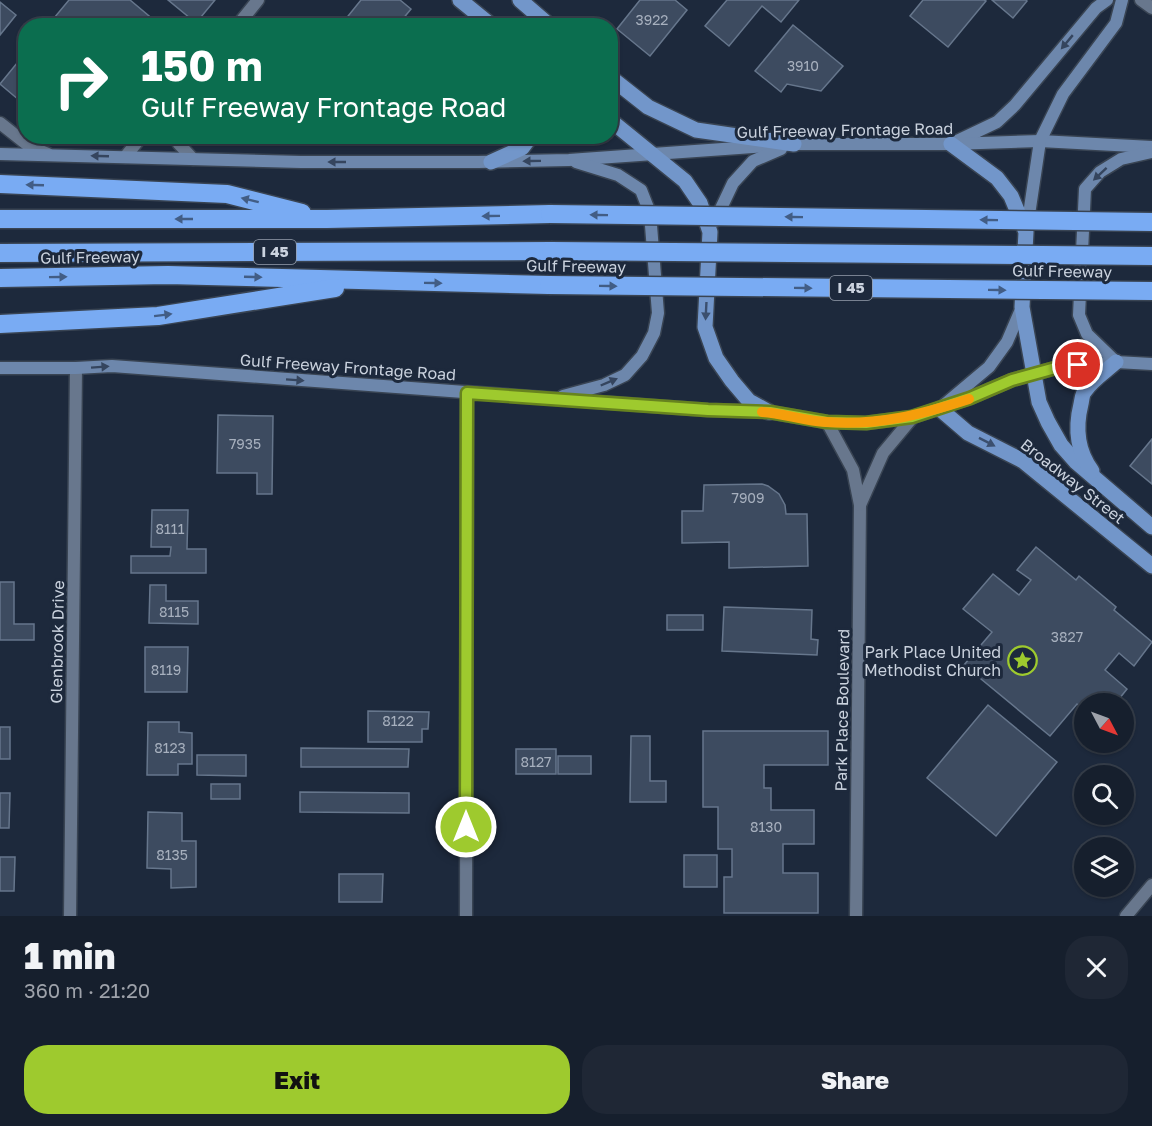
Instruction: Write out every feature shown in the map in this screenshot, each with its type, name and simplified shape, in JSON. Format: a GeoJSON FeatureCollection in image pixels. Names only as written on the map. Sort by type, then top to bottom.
{"type":"FeatureCollection","features":[{"type":"Feature","properties":{"kind":"highway"},"geometry":{"type":"LineString","coordinates":[[0,184],[228,194],[327,219]]}},
{"type":"Feature","properties":{"kind":"highway","name":"I 45"},"geometry":{"type":"LineString","coordinates":[[0,219],[327,219],[550,214],[1152,222]]}},
{"type":"Feature","properties":{"kind":"highway","name":"Gulf Freeway"},"geometry":{"type":"LineString","coordinates":[[0,253],[551,251],[1152,256]]}},
{"type":"Feature","properties":{"kind":"highway","name":"Gulf Freeway"},"geometry":{"type":"LineString","coordinates":[[0,278],[168,274],[375,282],[1152,291]]}},
{"type":"Feature","properties":{"kind":"highway"},"geometry":{"type":"LineString","coordinates":[[0,324],[158,316],[375,282]]}},
{"type":"Feature","properties":{"kind":"main road"},"geometry":{"type":"LineString","coordinates":[[460,0],[482,18]]}},
{"type":"Feature","properties":{"kind":"main road"},"geometry":{"type":"LineString","coordinates":[[520,0],[541,18]]}},
{"type":"Feature","properties":{"kind":"main road"},"geometry":{"type":"LineString","coordinates":[[951,144],[997,122],[1015,105],[1096,8],[1107,0]]}},
{"type":"Feature","properties":{"kind":"main road"},"geometry":{"type":"LineString","coordinates":[[1026,232],[1040,141],[1063,94],[1116,23],[1122,0]]}},
{"type":"Feature","properties":{"kind":"main road"},"geometry":{"type":"LineString","coordinates":[[618,83],[648,107],[696,130],[794,144]]}},
{"type":"Feature","properties":{"kind":"main road"},"geometry":{"type":"LineString","coordinates":[[618,126],[685,181],[700,203],[710,232],[705,327],[716,358],[732,381],[749,401],[770,412]]}},
{"type":"Feature","properties":{"kind":"main road","name":"Gulf Freeway Frontage Road"},"geometry":{"type":"LineString","coordinates":[[0,154],[301,162],[491,162],[568,160],[794,144],[951,144],[1040,141],[1152,149]]}},
{"type":"Feature","properties":{"kind":"main road"},"geometry":{"type":"LineString","coordinates":[[491,162],[522,148],[525,144]]}},
{"type":"Feature","properties":{"kind":"main road"},"geometry":{"type":"LineString","coordinates":[[710,232],[733,183],[753,160],[794,144]]}},
{"type":"Feature","properties":{"kind":"main road","name":"Broadway Street"},"geometry":{"type":"LineString","coordinates":[[951,144],[997,178],[1011,196],[1026,232],[1022,307],[1039,402],[1061,445],[1105,488],[1152,526]]}},
{"type":"Feature","properties":{"kind":"main road"},"geometry":{"type":"LineString","coordinates":[[1105,488],[1085,462],[1076,427],[1084,392],[1116,362],[1087,333],[1079,315],[1085,189],[1100,172],[1122,159],[1152,149]]}},
{"type":"Feature","properties":{"kind":"main road"},"geometry":{"type":"LineString","coordinates":[[554,399],[604,385],[625,375],[642,356],[654,333],[657,313],[650,213],[641,190],[618,175],[568,160]]}},
{"type":"Feature","properties":{"kind":"main road"},"geometry":{"type":"LineString","coordinates":[[940,409],[989,368],[1007,342],[1022,307]]}},
{"type":"Feature","properties":{"kind":"main road","name":"Gulf Freeway Frontage Road"},"geometry":{"type":"LineString","coordinates":[[0,368],[112,366],[708,410],[770,412],[827,422],[866,423],[912,417],[940,409],[1012,380],[1059,367],[1116,362],[1152,364]]}},
{"type":"Feature","properties":{"kind":"main road","name":"Broadway Street"},"geometry":{"type":"LineString","coordinates":[[940,409],[968,433],[1023,461],[1152,566]]}},
{"type":"Feature","properties":{"kind":"street"},"geometry":{"type":"LineString","coordinates":[[243,18],[258,0]]}},
{"type":"Feature","properties":{"kind":"street"},"geometry":{"type":"LineString","coordinates":[[1141,0],[1152,8]]}},
{"type":"Feature","properties":{"kind":"street"},"geometry":{"type":"LineString","coordinates":[[0,123],[18,137]]}},
{"type":"Feature","properties":{"kind":"street"},"geometry":{"type":"LineString","coordinates":[[26,144],[48,154]]}},
{"type":"Feature","properties":{"kind":"street"},"geometry":{"type":"LineString","coordinates":[[125,157],[136,144]]}},
{"type":"Feature","properties":{"kind":"street"},"geometry":{"type":"LineString","coordinates":[[179,144],[193,159]]}},
{"type":"Feature","properties":{"kind":"street","name":"Glenbrook Drive"},"geometry":{"type":"LineString","coordinates":[[70,916],[76,368]]}},
{"type":"Feature","properties":{"kind":"street"},"geometry":{"type":"LineString","coordinates":[[466,916],[467,393]]}},
{"type":"Feature","properties":{"kind":"street","name":"Park Place Boulevard"},"geometry":{"type":"LineString","coordinates":[[860,505],[880,459],[912,417]]}},
{"type":"Feature","properties":{"kind":"street","name":"Park Place Boulevard"},"geometry":{"type":"LineString","coordinates":[[827,422],[853,470],[860,505],[856,916]]}},
{"type":"Feature","properties":{"kind":"street"},"geometry":{"type":"LineString","coordinates":[[1126,916],[1152,885]]}},
{"type":"Feature","properties":{"kind":"building"},"geometry":{"type":"Polygon","coordinates":[[[69,0],[130,0],[151,18],[54,18],[69,0]]]}},
{"type":"Feature","properties":{"kind":"building"},"geometry":{"type":"Polygon","coordinates":[[[168,0],[215,0],[200,18],[190,18],[168,0]]]}},
{"type":"Feature","properties":{"kind":"building"},"geometry":{"type":"Polygon","coordinates":[[[361,0],[400,0],[411,9],[404,18],[346,18],[361,0]]]}},
{"type":"Feature","properties":{"kind":"building"},"geometry":{"type":"Polygon","coordinates":[[[640,0],[675,0],[687,10],[650,56],[618,28],[640,0]]]}},
{"type":"Feature","properties":{"kind":"building"},"geometry":{"type":"Polygon","coordinates":[[[727,0],[799,0],[781,22],[762,6],[729,46],[705,26],[727,0]]]}},
{"type":"Feature","properties":{"kind":"building"},"geometry":{"type":"Polygon","coordinates":[[[923,0],[986,1],[948,47],[910,16],[923,0]]]}},
{"type":"Feature","properties":{"kind":"building"},"geometry":{"type":"Polygon","coordinates":[[[992,0],[1026,0],[1027,1],[1013,18],[992,0]]]}},
{"type":"Feature","properties":{"kind":"building"},"geometry":{"type":"Polygon","coordinates":[[[0,2],[16,15],[0,35],[0,2]]]}},
{"type":"Feature","properties":{"kind":"building"},"geometry":{"type":"Polygon","coordinates":[[[793,25],[843,66],[821,91],[787,84],[781,92],[755,71],[793,25]]]}},
{"type":"Feature","properties":{"kind":"building"},"geometry":{"type":"Polygon","coordinates":[[[18,62],[18,99],[0,84],[18,62]]]}},
{"type":"Feature","properties":{"kind":"building"},"geometry":{"type":"Polygon","coordinates":[[[218,415],[273,416],[272,494],[257,494],[257,473],[217,473],[218,415]]]}},
{"type":"Feature","properties":{"kind":"building"},"geometry":{"type":"Polygon","coordinates":[[[1152,439],[1152,484],[1130,466],[1152,439]]]}},
{"type":"Feature","properties":{"kind":"building"},"geometry":{"type":"Polygon","coordinates":[[[762,484],[779,494],[785,505],[786,514],[807,514],[808,566],[729,568],[729,542],[682,543],[682,511],[703,511],[704,485],[762,484]]]}},
{"type":"Feature","properties":{"kind":"building"},"geometry":{"type":"Polygon","coordinates":[[[152,510],[188,510],[187,549],[206,549],[206,573],[131,573],[131,556],[170,556],[171,547],[151,547],[152,510]]]}},
{"type":"Feature","properties":{"kind":"building","name":"Park Place United Methodist Church"},"geometry":{"type":"Polygon","coordinates":[[[1036,547],[1076,580],[1079,576],[1116,607],[1114,610],[1152,642],[1134,666],[1119,653],[1105,670],[1127,689],[1124,693],[1074,693],[1074,708],[1050,736],[964,665],[992,632],[963,609],[993,574],[1019,595],[1031,580],[1017,570],[1036,547]]]}},
{"type":"Feature","properties":{"kind":"building"},"geometry":{"type":"Polygon","coordinates":[[[0,582],[14,582],[14,624],[34,624],[34,640],[0,640],[0,582]]]}},
{"type":"Feature","properties":{"kind":"building"},"geometry":{"type":"Polygon","coordinates":[[[150,585],[166,585],[166,601],[198,601],[198,624],[149,623],[150,585]]]}},
{"type":"Feature","properties":{"kind":"building"},"geometry":{"type":"Polygon","coordinates":[[[724,607],[812,610],[811,639],[818,640],[817,655],[722,651],[724,607]]]}},
{"type":"Feature","properties":{"kind":"building"},"geometry":{"type":"Polygon","coordinates":[[[667,615],[703,615],[703,630],[667,630],[667,615]]]}},
{"type":"Feature","properties":{"kind":"building"},"geometry":{"type":"Polygon","coordinates":[[[145,647],[188,647],[187,692],[145,692],[145,647]]]}},
{"type":"Feature","properties":{"kind":"building"},"geometry":{"type":"Polygon","coordinates":[[[988,705],[1057,762],[996,836],[927,778],[988,705]]]}},
{"type":"Feature","properties":{"kind":"building"},"geometry":{"type":"Polygon","coordinates":[[[368,711],[429,712],[428,729],[422,729],[422,742],[368,742],[368,711]]]}},
{"type":"Feature","properties":{"kind":"building"},"geometry":{"type":"Polygon","coordinates":[[[148,722],[179,722],[179,732],[192,733],[192,764],[178,764],[178,775],[147,775],[148,722]]]}},
{"type":"Feature","properties":{"kind":"building"},"geometry":{"type":"Polygon","coordinates":[[[0,727],[10,727],[10,759],[0,759],[0,727]]]}},
{"type":"Feature","properties":{"kind":"building"},"geometry":{"type":"Polygon","coordinates":[[[703,731],[828,731],[828,765],[764,765],[764,788],[771,788],[771,810],[814,810],[814,844],[783,844],[783,873],[818,873],[818,913],[724,913],[724,877],[732,877],[732,849],[718,849],[718,807],[703,807],[703,731]]]}},
{"type":"Feature","properties":{"kind":"building"},"geometry":{"type":"Polygon","coordinates":[[[631,736],[650,736],[650,781],[666,781],[666,802],[630,802],[631,736]]]}},
{"type":"Feature","properties":{"kind":"building"},"geometry":{"type":"Polygon","coordinates":[[[301,748],[409,749],[408,767],[301,767],[301,748]]]}},
{"type":"Feature","properties":{"kind":"building"},"geometry":{"type":"Polygon","coordinates":[[[516,749],[556,749],[556,774],[516,774],[516,749]]]}},
{"type":"Feature","properties":{"kind":"building"},"geometry":{"type":"Polygon","coordinates":[[[197,755],[246,755],[246,776],[197,775],[197,755]]]}},
{"type":"Feature","properties":{"kind":"building"},"geometry":{"type":"Polygon","coordinates":[[[558,756],[591,756],[591,774],[558,774],[558,756]]]}},
{"type":"Feature","properties":{"kind":"building"},"geometry":{"type":"Polygon","coordinates":[[[211,784],[240,784],[240,799],[211,799],[211,784]]]}},
{"type":"Feature","properties":{"kind":"building"},"geometry":{"type":"Polygon","coordinates":[[[300,792],[409,793],[409,813],[300,812],[300,792]]]}},
{"type":"Feature","properties":{"kind":"building"},"geometry":{"type":"Polygon","coordinates":[[[0,793],[10,793],[9,828],[0,828],[0,793]]]}},
{"type":"Feature","properties":{"kind":"building"},"geometry":{"type":"Polygon","coordinates":[[[148,812],[182,813],[182,841],[196,841],[196,887],[171,888],[171,869],[147,868],[148,812]]]}},
{"type":"Feature","properties":{"kind":"building"},"geometry":{"type":"Polygon","coordinates":[[[684,855],[717,855],[717,887],[684,887],[684,855]]]}},
{"type":"Feature","properties":{"kind":"building"},"geometry":{"type":"Polygon","coordinates":[[[0,857],[15,857],[14,891],[0,891],[0,857]]]}},
{"type":"Feature","properties":{"kind":"building"},"geometry":{"type":"Polygon","coordinates":[[[339,874],[383,874],[382,902],[339,902],[339,874]]]}},
{"type":"Feature","properties":{"kind":"slow traffic"},"geometry":{"type":"LineString","coordinates":[[762,412],[827,422],[866,423],[912,417],[969,399]]}},
{"type":"Feature","properties":{"kind":"place","name":"Park Place United Methodist Church"},"geometry":{"type":"Point","coordinates":[1022,661]}},
{"type":"Feature","properties":{"kind":"route"},"geometry":{"type":"LineString","coordinates":[[466,827],[467,393],[708,410],[770,412],[827,422],[866,423],[912,417],[970,398],[1012,380],[1059,367],[1078,365]]}}]}
